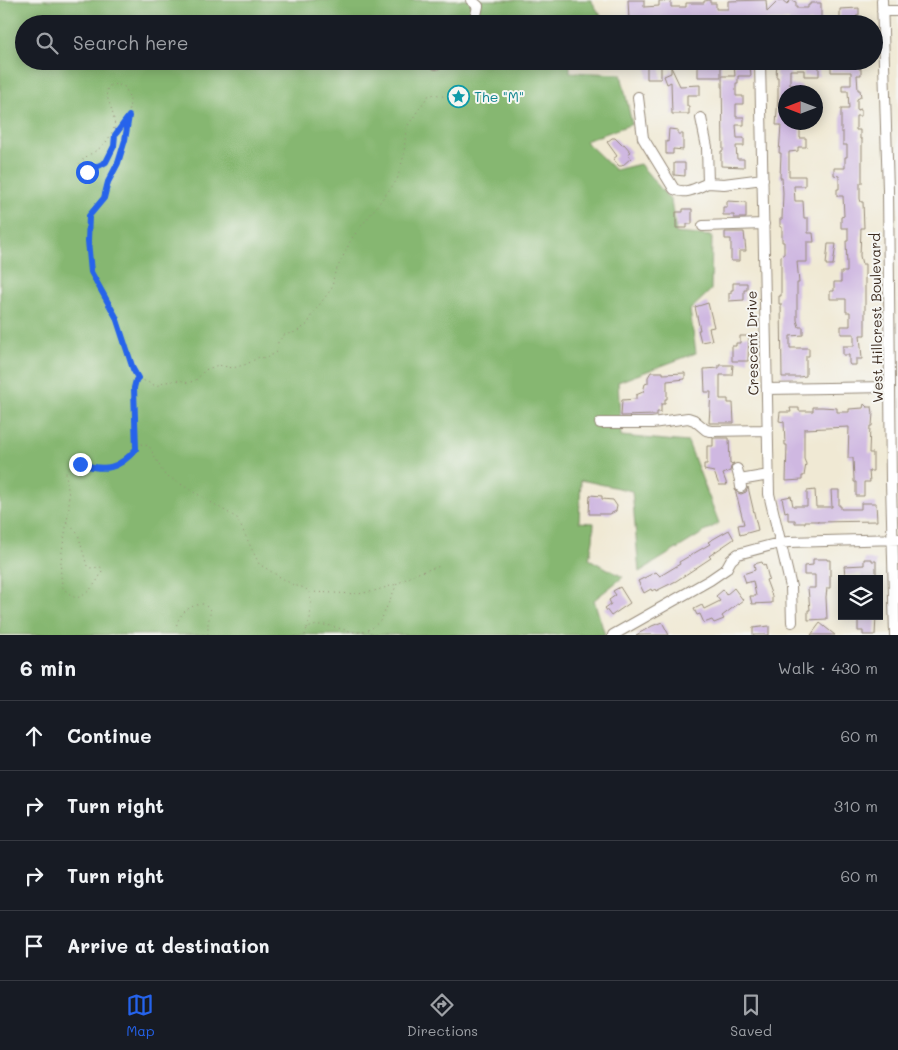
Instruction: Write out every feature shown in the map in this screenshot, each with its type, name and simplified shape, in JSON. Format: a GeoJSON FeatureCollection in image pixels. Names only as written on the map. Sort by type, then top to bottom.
{"type":"FeatureCollection","features":[{"type":"Feature","properties":{"kind":"street"},"geometry":{"type":"LineString","coordinates":[[471,0],[478,6],[476,15]]}},
{"type":"Feature","properties":{"kind":"street","name":"West Hillcrest Boulevard"},"geometry":{"type":"LineString","coordinates":[[882,0],[882,15]]}},
{"type":"Feature","properties":{"kind":"street"},"geometry":{"type":"LineString","coordinates":[[882,11],[898,11]]}},
{"type":"Feature","properties":{"kind":"street","name":"Crescent Drive"},"geometry":{"type":"LineString","coordinates":[[760,70],[769,494],[779,543],[791,587],[792,622]]}},
{"type":"Feature","properties":{"kind":"street","name":"West Hillcrest Boulevard"},"geometry":{"type":"LineString","coordinates":[[882,70],[893,190],[893,301],[890,387],[891,482],[896,539],[895,635]]}},
{"type":"Feature","properties":{"kind":"street"},"geometry":{"type":"LineString","coordinates":[[638,97],[643,138],[674,189],[681,192],[708,183],[724,184],[763,179]]}},
{"type":"Feature","properties":{"kind":"street"},"geometry":{"type":"LineString","coordinates":[[700,118],[707,147],[708,183]]}},
{"type":"Feature","properties":{"kind":"street"},"geometry":{"type":"LineString","coordinates":[[703,226],[764,224]]}},
{"type":"Feature","properties":{"kind":"street"},"geometry":{"type":"LineString","coordinates":[[767,389],[890,387]]}},
{"type":"Feature","properties":{"kind":"street"},"geometry":{"type":"LineString","coordinates":[[600,424],[652,423],[688,418],[694,420],[706,430],[711,431],[768,430]]}},
{"type":"Feature","properties":{"kind":"street"},"geometry":{"type":"LineString","coordinates":[[737,469],[741,484],[769,475]]}},
{"type":"Feature","properties":{"kind":"street"},"geometry":{"type":"LineString","coordinates":[[613,635],[710,580],[726,568],[738,554],[779,543],[896,539]]}},
{"type":"Feature","properties":{"kind":"path"},"geometry":{"type":"LineString","coordinates":[[114,128],[105,144],[85,156],[78,168],[79,174],[84,174],[106,162],[114,146],[115,135],[112,112],[106,92],[110,86],[116,84],[125,87],[130,99],[129,116],[123,147],[118,163],[108,182],[104,198],[89,216],[88,241],[91,272],[116,317],[133,369],[138,378],[156,386],[180,380],[188,383],[196,380],[205,370],[218,365],[233,368],[247,364],[259,357],[266,358],[277,352],[278,342],[284,336],[296,332],[308,324],[311,316],[332,288],[334,275],[352,238],[397,180],[404,155],[406,128],[428,96],[435,94],[446,97]]}},
{"type":"Feature","properties":{"kind":"path"},"geometry":{"type":"LineString","coordinates":[[115,135],[129,116]]}},
{"type":"Feature","properties":{"kind":"path"},"geometry":{"type":"LineString","coordinates":[[66,521],[78,534],[87,566],[90,568],[101,568],[102,570],[100,576],[85,594],[80,597],[74,597],[64,590],[62,584],[62,552],[66,521],[69,504],[67,471],[73,464],[103,469],[115,467],[131,456],[136,449],[134,388],[138,378]]}},
{"type":"Feature","properties":{"kind":"path"},"geometry":{"type":"LineString","coordinates":[[136,444],[149,446],[164,474],[237,518],[259,564],[293,585],[305,588],[309,592],[311,601],[310,619],[306,635]]}},
{"type":"Feature","properties":{"kind":"path"},"geometry":{"type":"LineString","coordinates":[[309,592],[358,594],[374,591],[397,584],[415,574],[440,566]]}},
{"type":"Feature","properties":{"kind":"path"},"geometry":{"type":"LineString","coordinates":[[307,628],[317,625],[354,632],[363,632],[371,629],[381,620],[397,584]]}},
{"type":"Feature","properties":{"kind":"path"},"geometry":{"type":"LineString","coordinates":[[176,635],[175,626],[181,615],[198,604],[203,604],[211,610],[208,635]]}},
{"type":"Feature","properties":{"kind":"green space"},"geometry":{"type":"Polygon","coordinates":[[[0,0],[591,0],[600,15],[15,15],[15,70],[570,70],[570,72],[621,74],[632,124],[585,141],[615,170],[640,164],[671,201],[676,233],[712,236],[711,290],[690,310],[696,353],[618,382],[621,436],[688,442],[719,523],[639,572],[632,491],[581,480],[579,522],[594,523],[589,559],[623,577],[594,600],[605,635],[0,635],[0,0]]]}},
{"type":"Feature","properties":{"kind":"building"},"geometry":{"type":"Polygon","coordinates":[[[628,0],[644,0],[644,7],[659,6],[659,1],[671,1],[671,7],[686,7],[686,3],[704,3],[704,1],[710,0],[710,3],[716,3],[716,9],[728,9],[728,1],[766,0],[767,12],[779,0],[787,4],[791,0],[796,2],[796,8],[808,8],[810,3],[821,3],[821,15],[629,15],[628,0]]]}},
{"type":"Feature","properties":{"kind":"building"},"geometry":{"type":"Polygon","coordinates":[[[859,8],[859,15],[840,15],[840,9],[859,8]]]}},
{"type":"Feature","properties":{"kind":"building"},"geometry":{"type":"Polygon","coordinates":[[[647,70],[661,70],[661,79],[647,79],[647,70]]]}},
{"type":"Feature","properties":{"kind":"building"},"geometry":{"type":"Polygon","coordinates":[[[672,70],[680,86],[700,85],[700,95],[687,95],[689,114],[672,114],[671,82],[667,84],[664,76],[671,73],[672,70]]]}},
{"type":"Feature","properties":{"kind":"building"},"geometry":{"type":"Polygon","coordinates":[[[698,70],[721,70],[721,77],[698,77],[698,70]]]}},
{"type":"Feature","properties":{"kind":"building"},"geometry":{"type":"Polygon","coordinates":[[[734,70],[750,70],[751,76],[738,76],[738,83],[736,83],[736,96],[743,96],[743,104],[736,104],[736,117],[744,117],[744,125],[736,125],[737,138],[744,138],[744,146],[736,146],[737,159],[744,159],[744,167],[721,166],[721,151],[723,151],[722,76],[735,76],[734,70]]]}},
{"type":"Feature","properties":{"kind":"building"},"geometry":{"type":"Polygon","coordinates":[[[776,70],[790,70],[790,85],[778,85],[776,70]]]}},
{"type":"Feature","properties":{"kind":"building"},"geometry":{"type":"Polygon","coordinates":[[[804,70],[819,70],[819,76],[804,76],[804,70]]]}},
{"type":"Feature","properties":{"kind":"building"},"geometry":{"type":"Polygon","coordinates":[[[831,70],[861,70],[861,75],[857,75],[858,90],[860,90],[861,97],[857,99],[857,110],[861,109],[861,116],[856,116],[856,130],[860,130],[860,139],[862,139],[860,199],[863,202],[864,228],[861,228],[860,256],[862,264],[865,264],[865,335],[860,335],[862,359],[856,359],[856,365],[850,365],[849,355],[843,355],[843,346],[854,346],[854,334],[841,334],[841,326],[850,326],[850,312],[846,312],[846,299],[830,299],[830,291],[834,291],[834,282],[841,282],[841,272],[847,272],[846,241],[848,241],[848,228],[841,228],[841,217],[844,216],[843,196],[837,196],[839,176],[834,175],[834,168],[845,168],[847,145],[843,145],[841,109],[849,109],[848,91],[842,91],[842,85],[851,85],[851,72],[831,72],[831,70]]]}},
{"type":"Feature","properties":{"kind":"building"},"geometry":{"type":"Polygon","coordinates":[[[778,97],[778,125],[776,125],[778,97]]]}},
{"type":"Feature","properties":{"kind":"building"},"geometry":{"type":"Polygon","coordinates":[[[669,129],[678,130],[678,134],[683,134],[683,150],[673,149],[673,154],[666,154],[666,141],[668,142],[669,129]]]}},
{"type":"Feature","properties":{"kind":"building"},"geometry":{"type":"Polygon","coordinates":[[[781,130],[800,130],[800,138],[806,138],[806,147],[798,147],[798,151],[789,152],[789,176],[805,176],[805,186],[794,186],[795,201],[803,201],[804,218],[808,218],[808,233],[813,233],[814,242],[807,242],[807,262],[797,262],[799,283],[797,283],[797,320],[799,327],[803,327],[803,335],[790,336],[790,348],[809,348],[809,356],[806,356],[806,376],[799,377],[782,377],[781,304],[779,304],[779,296],[781,296],[781,256],[784,254],[784,242],[782,242],[782,227],[780,227],[783,193],[782,178],[780,178],[781,130]]]}},
{"type":"Feature","properties":{"kind":"building"},"geometry":{"type":"Polygon","coordinates":[[[615,138],[622,145],[624,144],[631,152],[628,154],[631,158],[622,166],[619,166],[613,159],[617,156],[607,142],[615,138]]]}},
{"type":"Feature","properties":{"kind":"building"},"geometry":{"type":"Polygon","coordinates":[[[674,163],[685,163],[685,176],[674,175],[674,163]]]}},
{"type":"Feature","properties":{"kind":"building"},"geometry":{"type":"Polygon","coordinates":[[[727,201],[746,202],[746,218],[734,218],[734,215],[723,215],[723,207],[727,207],[727,201]]]}},
{"type":"Feature","properties":{"kind":"building"},"geometry":{"type":"Polygon","coordinates":[[[683,209],[692,209],[692,224],[687,224],[687,228],[676,228],[676,212],[683,212],[683,209]]]}},
{"type":"Feature","properties":{"kind":"building"},"geometry":{"type":"Polygon","coordinates":[[[725,232],[744,232],[746,251],[739,251],[739,261],[731,261],[731,239],[725,239],[725,232]]]}},
{"type":"Feature","properties":{"kind":"building"},"geometry":{"type":"Polygon","coordinates":[[[828,244],[836,244],[833,265],[826,265],[828,244]]]}},
{"type":"Feature","properties":{"kind":"building"},"geometry":{"type":"Polygon","coordinates":[[[733,283],[747,283],[747,290],[744,290],[744,300],[729,301],[729,293],[733,290],[733,283]]]}},
{"type":"Feature","properties":{"kind":"building"},"geometry":{"type":"Polygon","coordinates":[[[708,303],[714,327],[709,328],[712,340],[701,342],[695,307],[708,303]]]}},
{"type":"Feature","properties":{"kind":"building"},"geometry":{"type":"Polygon","coordinates":[[[740,336],[749,336],[748,361],[732,361],[732,346],[740,343],[740,336]]]}},
{"type":"Feature","properties":{"kind":"building"},"geometry":{"type":"Polygon","coordinates":[[[719,365],[733,365],[732,375],[720,375],[720,399],[728,399],[728,403],[733,403],[734,423],[709,423],[711,392],[705,392],[704,369],[719,368],[719,365]]]}},
{"type":"Feature","properties":{"kind":"building"},"geometry":{"type":"Polygon","coordinates":[[[651,372],[663,372],[663,374],[685,373],[685,379],[667,381],[667,399],[665,399],[665,404],[661,404],[661,412],[657,412],[657,415],[621,416],[622,400],[636,399],[636,395],[643,392],[645,384],[648,383],[648,377],[651,372]]]}},
{"type":"Feature","properties":{"kind":"building"},"geometry":{"type":"Polygon","coordinates":[[[864,404],[867,407],[872,407],[873,413],[872,426],[870,426],[869,453],[873,453],[873,471],[869,471],[870,482],[864,482],[864,496],[856,496],[853,458],[848,458],[849,427],[804,429],[804,459],[806,464],[804,476],[802,476],[802,480],[786,481],[787,445],[785,445],[784,422],[779,421],[780,412],[791,412],[790,408],[799,408],[799,411],[813,411],[813,407],[822,407],[837,408],[837,412],[849,412],[849,409],[863,408],[864,404]]]}},
{"type":"Feature","properties":{"kind":"building"},"geometry":{"type":"Polygon","coordinates":[[[713,438],[729,438],[730,464],[734,463],[730,471],[723,474],[727,485],[719,485],[714,472],[704,470],[704,464],[707,464],[707,446],[713,446],[713,438]]]}},
{"type":"Feature","properties":{"kind":"building"},"geometry":{"type":"Polygon","coordinates":[[[748,487],[758,530],[740,535],[738,525],[744,524],[735,489],[741,494],[746,492],[748,487]]]}},
{"type":"Feature","properties":{"kind":"building"},"geometry":{"type":"Polygon","coordinates":[[[815,490],[816,507],[832,507],[831,490],[839,490],[839,506],[841,506],[841,509],[861,509],[861,503],[876,503],[877,521],[805,521],[805,523],[795,523],[795,520],[788,520],[788,511],[785,512],[782,498],[791,496],[793,506],[807,506],[807,491],[815,490]]]}},
{"type":"Feature","properties":{"kind":"building"},"geometry":{"type":"Polygon","coordinates":[[[590,495],[602,496],[602,499],[613,500],[617,506],[616,511],[610,514],[589,514],[590,495]]]}},
{"type":"Feature","properties":{"kind":"building"},"geometry":{"type":"Polygon","coordinates":[[[729,530],[734,539],[709,556],[711,558],[676,581],[656,591],[651,589],[644,593],[638,581],[656,572],[660,576],[680,564],[679,562],[710,544],[708,542],[729,530]]]}},
{"type":"Feature","properties":{"kind":"building"},"geometry":{"type":"Polygon","coordinates":[[[813,559],[830,560],[830,588],[827,588],[826,597],[827,619],[808,620],[808,610],[810,610],[808,588],[815,588],[815,575],[804,575],[804,566],[813,565],[813,559]]]}},
{"type":"Feature","properties":{"kind":"building"},"geometry":{"type":"Polygon","coordinates":[[[864,559],[876,561],[876,575],[845,575],[844,566],[864,565],[864,559]]]}},
{"type":"Feature","properties":{"kind":"building"},"geometry":{"type":"Polygon","coordinates":[[[762,562],[763,565],[765,564],[769,579],[766,580],[772,596],[772,603],[752,604],[750,596],[756,596],[753,581],[746,583],[743,574],[755,570],[754,564],[762,562]]]}},
{"type":"Feature","properties":{"kind":"building"},"geometry":{"type":"Polygon","coordinates":[[[620,587],[630,603],[611,616],[605,608],[611,604],[609,600],[616,595],[613,591],[620,587]]]}},
{"type":"Feature","properties":{"kind":"building"},"geometry":{"type":"Polygon","coordinates":[[[734,588],[743,600],[722,616],[724,619],[714,623],[712,620],[704,623],[700,614],[697,615],[694,609],[702,605],[704,609],[720,601],[716,596],[723,590],[726,595],[734,588]]]}},
{"type":"Feature","properties":{"kind":"building"},"geometry":{"type":"Polygon","coordinates":[[[858,620],[876,620],[875,635],[863,635],[863,631],[858,631],[858,620]]]}},
{"type":"Feature","properties":{"kind":"building"},"geometry":{"type":"Polygon","coordinates":[[[662,622],[669,635],[636,635],[652,626],[662,622]]]}},
{"type":"Feature","properties":{"kind":"building"},"geometry":{"type":"Polygon","coordinates":[[[820,623],[835,635],[811,635],[820,623]]]}},
{"type":"Feature","properties":{"kind":"building"},"geometry":{"type":"Polygon","coordinates":[[[769,626],[769,635],[753,635],[753,628],[769,626]]]}},
{"type":"Feature","properties":{"kind":"place","name":"The \"M\""},"geometry":{"type":"Point","coordinates":[458,96]}},
{"type":"Feature","properties":{"kind":"route"},"geometry":{"type":"LineString","coordinates":[[80,464],[103,469],[115,467],[131,456],[136,449],[134,388],[138,378],[133,369],[116,317],[91,272],[88,241],[89,216],[104,198],[108,182],[118,163],[125,140],[129,116],[115,135],[114,146],[106,162],[87,172]]}}]}
